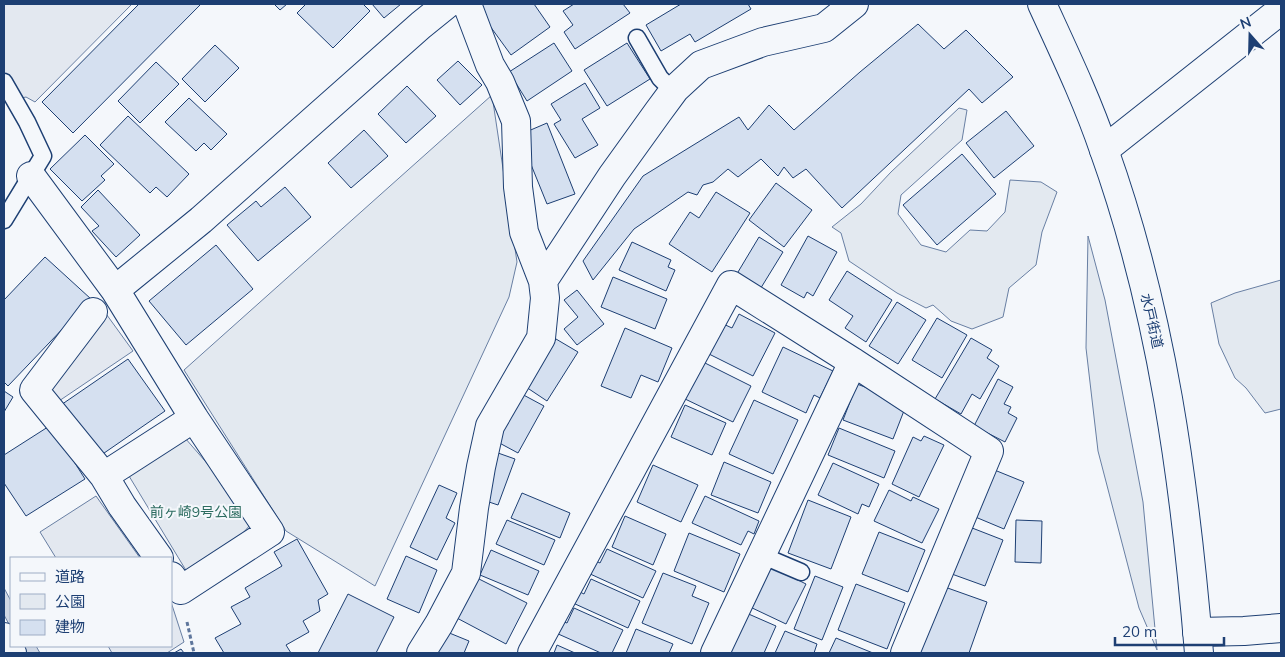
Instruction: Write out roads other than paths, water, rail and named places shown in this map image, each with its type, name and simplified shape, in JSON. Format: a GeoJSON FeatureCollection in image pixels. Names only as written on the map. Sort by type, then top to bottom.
{"type":"FeatureCollection","features":[{"type":"Feature","properties":{"kind":"main road"},"geometry":{"type":"LineString","coordinates":[[116,290],[201,220],[447,4]]}},
{"type":"Feature","properties":{"kind":"main road"},"geometry":{"type":"LineString","coordinates":[[421,653],[466,573],[476,492],[490,426],[541,338],[546,298],[543,281],[524,232],[518,187],[516,122],[500,82],[490,65],[467,4]]}},
{"type":"Feature","properties":{"kind":"main road"},"geometry":{"type":"LineString","coordinates":[[543,281],[612,176],[673,91],[700,65],[763,42],[824,28],[854,4]]}},
{"type":"Feature","properties":{"kind":"main road","name":"水戸街道"},"geometry":{"type":"LineString","coordinates":[[1042,4],[1070,65],[1104,150],[1127,222],[1153,320],[1172,419],[1188,527],[1198,643]]}},
{"type":"Feature","properties":{"kind":"main road"},"geometry":{"type":"LineString","coordinates":[[1104,150],[1281,10]]}},
{"type":"Feature","properties":{"kind":"main road"},"geometry":{"type":"LineString","coordinates":[[31,176],[116,290],[194,418],[270,532],[182,590],[172,577]]}},
{"type":"Feature","properties":{"kind":"main road"},"geometry":{"type":"LineString","coordinates":[[532,653],[731,285],[989,451],[905,653]]}},
{"type":"Feature","properties":{"kind":"main road"},"geometry":{"type":"LineString","coordinates":[[93,312],[68,353],[34,390],[104,476],[122,506],[158,557]]}},
{"type":"Feature","properties":{"kind":"main road"},"geometry":{"type":"LineString","coordinates":[[715,653],[853,362]]}},
{"type":"Feature","properties":{"kind":"main road"},"geometry":{"type":"LineString","coordinates":[[104,476],[194,418]]}},
{"type":"Feature","properties":{"kind":"main road"},"geometry":{"type":"LineString","coordinates":[[1198,643],[1244,631],[1281,628]]}},
{"type":"Feature","properties":{"kind":"main road"},"geometry":{"type":"LineString","coordinates":[[4,637],[12,653]]}},
{"type":"Feature","properties":{"kind":"lane"},"geometry":{"type":"LineString","coordinates":[[637,38],[660,78],[673,91]]}},
{"type":"Feature","properties":{"kind":"lane"},"geometry":{"type":"LineString","coordinates":[[4,82],[27,122],[43,156],[4,220]]}},
{"type":"Feature","properties":{"kind":"lane"},"geometry":{"type":"LineString","coordinates":[[761,555],[800,572]]}},
{"type":"Feature","properties":{"kind":"park label","name":"前ヶ崎9号公園"},"geometry":{"type":"Point","coordinates":[196,512]}}]}
